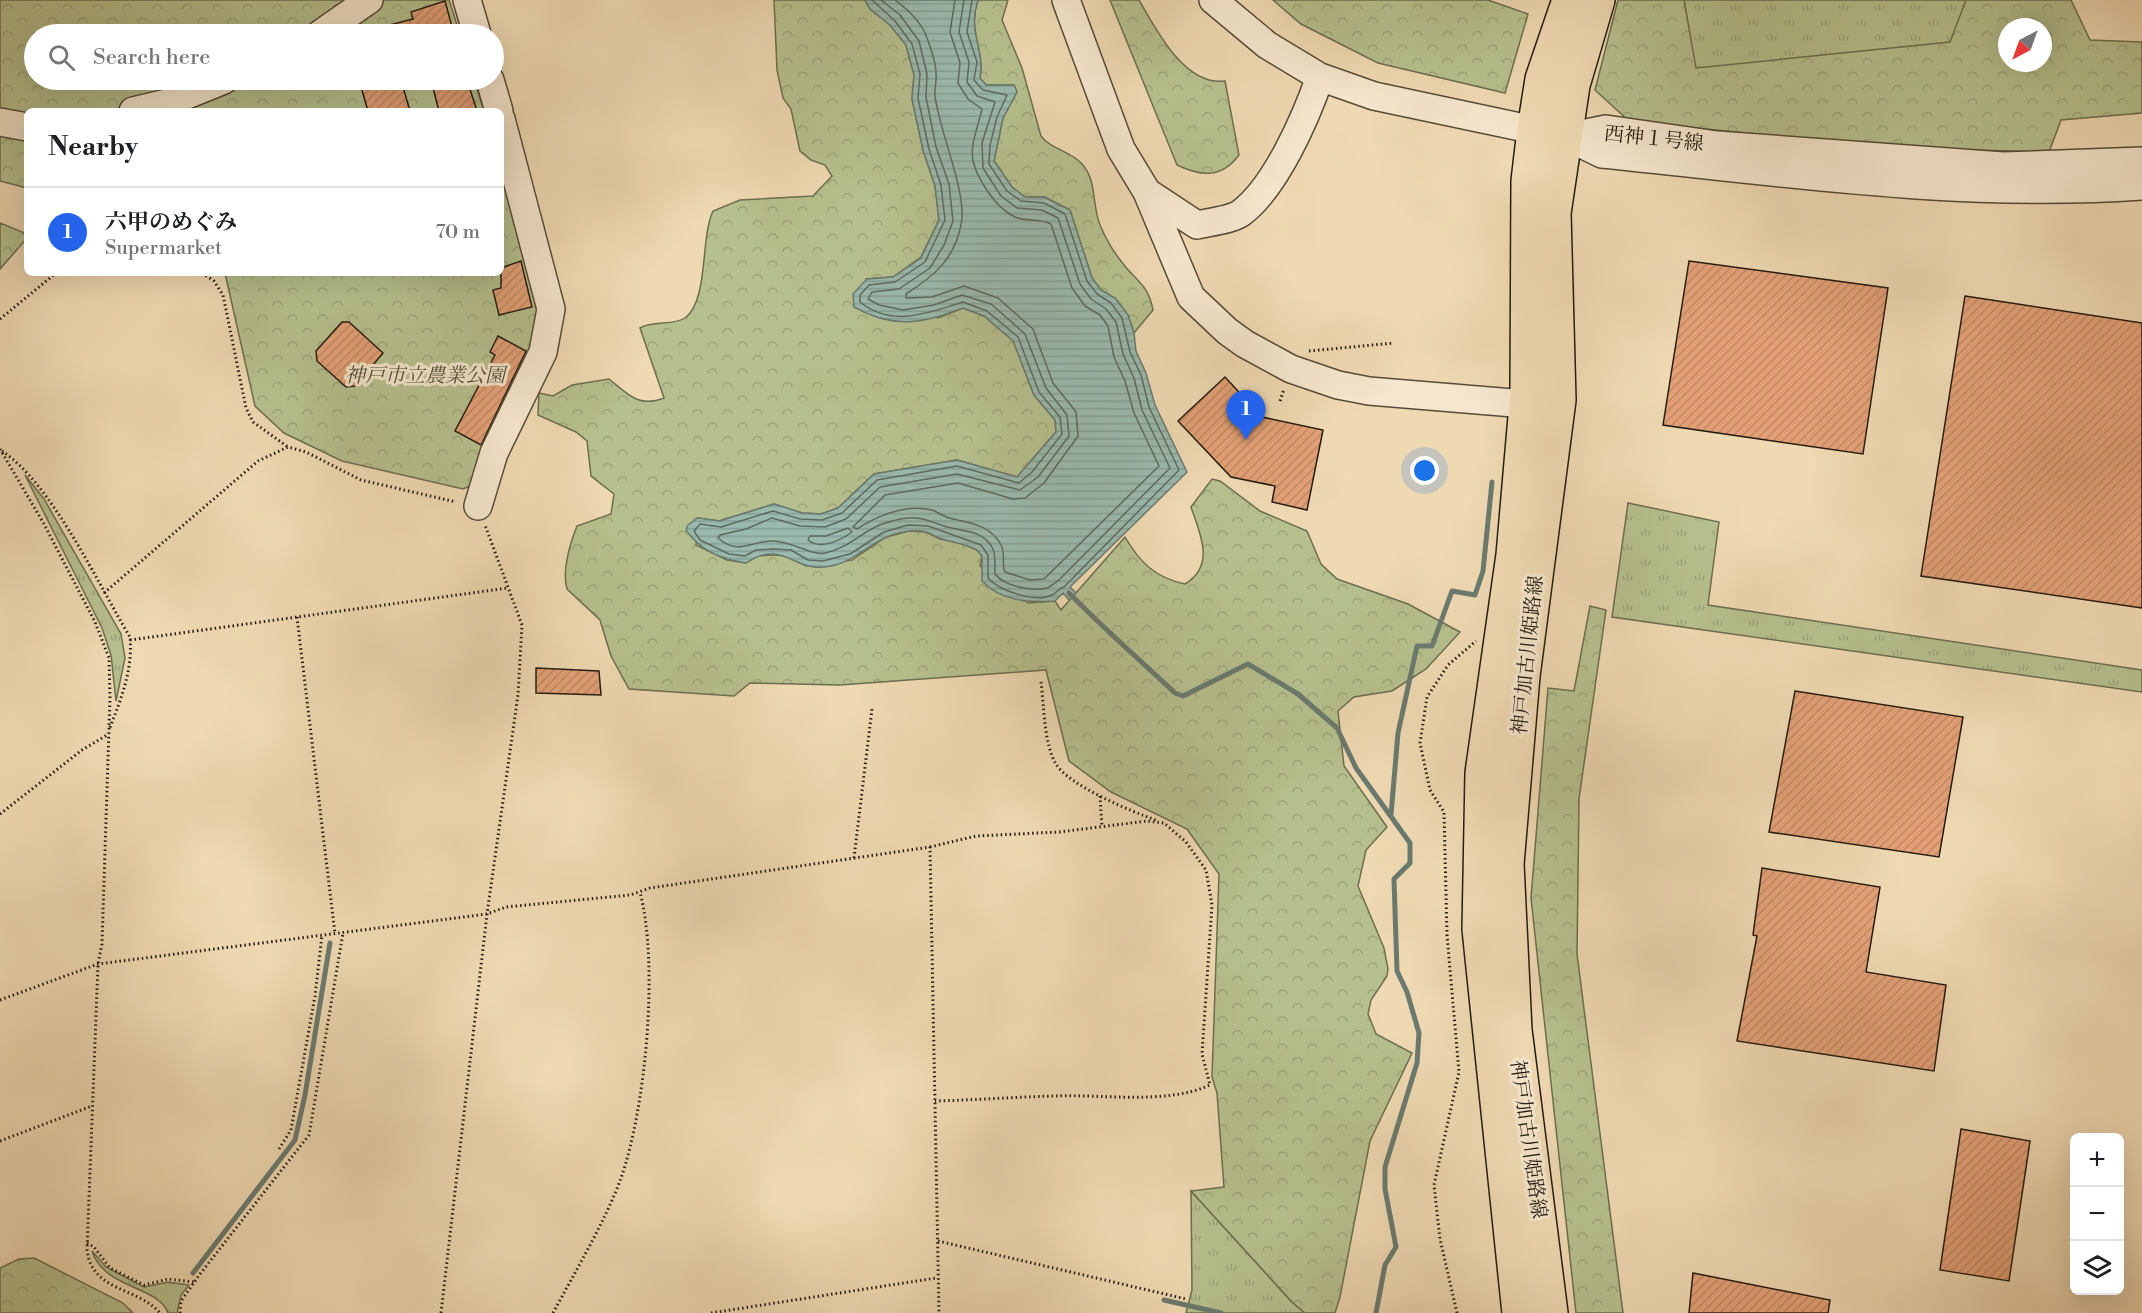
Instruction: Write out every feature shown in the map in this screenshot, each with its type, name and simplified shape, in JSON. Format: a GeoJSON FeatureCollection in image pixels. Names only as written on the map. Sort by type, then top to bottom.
{"type":"FeatureCollection","features":[{"type":"Feature","properties":{"kind":"main road","name":"神戸加古川姫路線"},"geometry":{"type":"LineString","coordinates":[[1519,1313],[1479,929],[1482,773],[1499,640],[1513,555],[1527,404],[1528,182],[1542,79],[1569,0]]}},
{"type":"Feature","properties":{"kind":"main road","name":"神戸加古川姫路線"},"geometry":{"type":"LineString","coordinates":[[1551,1313],[1515,1030],[1507,864],[1523,676],[1559,400],[1554,213],[1573,85],[1598,0]]}},
{"type":"Feature","properties":{"kind":"street"},"geometry":{"type":"LineString","coordinates":[[334,24],[369,0]]}},
{"type":"Feature","properties":{"kind":"street"},"geometry":{"type":"LineString","coordinates":[[467,0],[474,24]]}},
{"type":"Feature","properties":{"kind":"street"},"geometry":{"type":"LineString","coordinates":[[1066,0],[1121,149],[1147,192],[1191,297],[1245,344],[1291,369],[1338,385],[1369,391],[1527,404]]}},
{"type":"Feature","properties":{"kind":"street"},"geometry":{"type":"LineString","coordinates":[[1213,0],[1267,45],[1320,77],[1374,96],[1567,137]]}},
{"type":"Feature","properties":{"kind":"street"},"geometry":{"type":"LineString","coordinates":[[1174,258],[1182,242],[1197,225],[1240,214],[1269,183],[1307,115],[1320,77]]}},
{"type":"Feature","properties":{"kind":"street"},"geometry":{"type":"LineString","coordinates":[[146,108],[167,103],[199,90]]}},
{"type":"Feature","properties":{"kind":"street"},"geometry":{"type":"LineString","coordinates":[[493,90],[498,108]]}},
{"type":"Feature","properties":{"kind":"street"},"geometry":{"type":"LineString","coordinates":[[0,122],[24,126]]}},
{"type":"Feature","properties":{"kind":"street","name":"西神１号線"},"geometry":{"type":"LineString","coordinates":[[1567,137],[1606,129],[1716,145],[2003,166],[2142,161]]}},
{"type":"Feature","properties":{"kind":"street"},"geometry":{"type":"LineString","coordinates":[[478,506],[494,453],[543,352],[551,309],[504,130]]}},
{"type":"Feature","properties":{"kind":"street","name":"西神１号線"},"geometry":{"type":"LineString","coordinates":[[1567,137],[1602,154],[1909,185],[2091,189],[2142,186]]}},
{"type":"Feature","properties":{"kind":"street"},"geometry":{"type":"LineString","coordinates":[[1147,192],[1197,225]]}},
{"type":"Feature","properties":{"kind":"path"},"geometry":{"type":"LineString","coordinates":[[0,319],[52,276]]}},
{"type":"Feature","properties":{"kind":"path"},"geometry":{"type":"LineString","coordinates":[[206,276],[214,281],[223,294],[246,408],[253,422],[288,447],[306,452],[361,480],[478,506],[522,625],[518,695],[487,915],[441,1313]]}},
{"type":"Feature","properties":{"kind":"path"},"geometry":{"type":"LineString","coordinates":[[104,593],[258,461],[288,447]]}},
{"type":"Feature","properties":{"kind":"path"},"geometry":{"type":"LineString","coordinates":[[0,450],[19,462],[41,489],[104,593],[130,640],[132,653],[124,691],[107,735],[82,750],[0,814]]}},
{"type":"Feature","properties":{"kind":"path"},"geometry":{"type":"LineString","coordinates":[[0,450],[44,524],[109,658],[110,697],[102,944],[98,963],[87,1244],[89,1265],[100,1277],[160,1313]]}},
{"type":"Feature","properties":{"kind":"path"},"geometry":{"type":"LineString","coordinates":[[130,640],[508,588]]}},
{"type":"Feature","properties":{"kind":"path"},"geometry":{"type":"LineString","coordinates":[[297,617],[335,934]]}},
{"type":"Feature","properties":{"kind":"path"},"geometry":{"type":"LineString","coordinates":[[1457,1313],[1440,1239],[1434,1185],[1459,1072],[1447,935],[1444,812],[1430,790],[1420,743],[1427,697],[1448,665],[1474,641],[1499,640]]}},
{"type":"Feature","properties":{"kind":"path"},"geometry":{"type":"LineString","coordinates":[[935,1101],[1054,1096],[1165,1095],[1195,1092],[1210,1085],[1202,1054],[1212,905],[1206,870],[1186,842],[1163,823],[1129,811],[1100,796],[1056,765],[1048,738],[1041,682]]}},
{"type":"Feature","properties":{"kind":"path"},"geometry":{"type":"LineString","coordinates":[[854,858],[872,709]]}},
{"type":"Feature","properties":{"kind":"path"},"geometry":{"type":"LineString","coordinates":[[1100,796],[1102,827]]}},
{"type":"Feature","properties":{"kind":"path"},"geometry":{"type":"LineString","coordinates":[[0,1000],[98,963],[487,915],[506,907],[630,895],[930,847],[976,836],[1059,832],[1147,821],[1163,823]]}},
{"type":"Feature","properties":{"kind":"path"},"geometry":{"type":"LineString","coordinates":[[930,847],[938,1241],[936,1278],[939,1313]]}},
{"type":"Feature","properties":{"kind":"path"},"geometry":{"type":"LineString","coordinates":[[553,1313],[620,1180],[631,1147],[646,1034],[649,985],[646,913],[640,892]]}},
{"type":"Feature","properties":{"kind":"path"},"geometry":{"type":"LineString","coordinates":[[180,1313],[181,1301],[194,1282],[309,1135],[343,933]]}},
{"type":"Feature","properties":{"kind":"path"},"geometry":{"type":"LineString","coordinates":[[279,1149],[291,1130],[315,996],[322,935]]}},
{"type":"Feature","properties":{"kind":"path"},"geometry":{"type":"LineString","coordinates":[[0,1142],[92,1106]]}},
{"type":"Feature","properties":{"kind":"path"},"geometry":{"type":"LineString","coordinates":[[938,1241],[1186,1299]]}},
{"type":"Feature","properties":{"kind":"path"},"geometry":{"type":"LineString","coordinates":[[87,1244],[94,1247],[110,1268],[144,1285],[168,1280],[194,1282]]}},
{"type":"Feature","properties":{"kind":"path"},"geometry":{"type":"LineString","coordinates":[[711,1313],[936,1278]]}},
{"type":"Feature","properties":{"kind":"green space"},"geometry":{"type":"Polygon","coordinates":[[[0,0],[449,0],[457,24],[24,24],[24,90],[477,90],[483,108],[24,108],[24,187],[0,181],[0,0]]]}},
{"type":"Feature","properties":{"kind":"green space"},"geometry":{"type":"Polygon","coordinates":[[[774,0],[865,0],[870,9],[890,25],[906,45],[914,75],[912,99],[923,150],[935,186],[939,220],[921,257],[893,277],[867,279],[938,318],[963,308],[984,316],[1014,341],[1034,395],[1055,420],[1056,432],[1017,477],[957,460],[874,474],[838,508],[821,514],[802,513],[774,504],[719,521],[698,518],[696,545],[727,560],[746,563],[757,556],[789,556],[806,566],[852,560],[886,537],[909,531],[926,532],[940,539],[965,544],[977,550],[982,556],[980,566],[1028,603],[1055,601],[1061,610],[1125,537],[1143,562],[1157,573],[1185,584],[1195,576],[1203,558],[1203,548],[1191,507],[1212,479],[1220,481],[1260,511],[1307,531],[1321,564],[1337,579],[1408,604],[1460,632],[1426,669],[1392,691],[1354,697],[1338,711],[1344,766],[1387,827],[1366,850],[1358,886],[1384,948],[1388,969],[1387,976],[1371,1000],[1368,1014],[1376,1034],[1412,1053],[1370,1141],[1335,1313],[1305,1313],[1292,1302],[1191,1191],[1224,1187],[1217,1093],[1212,1077],[1219,874],[1187,829],[1111,792],[1069,761],[1046,670],[840,685],[750,683],[734,696],[629,689],[611,656],[600,620],[567,589],[566,566],[577,526],[611,514],[614,494],[591,476],[587,441],[576,432],[538,415],[539,393],[553,396],[572,385],[609,379],[634,398],[655,401],[664,398],[640,328],[680,320],[693,309],[701,284],[709,223],[713,211],[740,200],[813,196],[832,176],[825,165],[811,160],[800,151],[791,109],[783,98],[777,70],[774,0]]]}},
{"type":"Feature","properties":{"kind":"green space"},"geometry":{"type":"Polygon","coordinates":[[[978,0],[1008,0],[1002,20],[1022,68],[1041,136],[1050,144],[1072,156],[1087,170],[1104,234],[1126,268],[1148,294],[1153,310],[1134,333],[1128,315],[1115,298],[1101,290],[1092,278],[1070,210],[1045,197],[1025,197],[1012,187],[994,161],[1003,118],[1017,92],[1014,85],[986,85],[980,78],[981,67],[974,21],[978,0]]]}},
{"type":"Feature","properties":{"kind":"green space"},"geometry":{"type":"Polygon","coordinates":[[[1110,0],[1139,0],[1163,40],[1184,65],[1197,75],[1210,80],[1225,81],[1239,155],[1226,168],[1203,173],[1177,165],[1110,0]]]}},
{"type":"Feature","properties":{"kind":"green space"},"geometry":{"type":"Polygon","coordinates":[[[1273,0],[1488,0],[1528,14],[1505,93],[1378,63],[1301,24],[1273,0]]]}},
{"type":"Feature","properties":{"kind":"green space"},"geometry":{"type":"Polygon","coordinates":[[[1618,0],[1684,0],[1696,68],[1950,42],[1966,0],[2071,0],[2090,40],[2142,42],[2142,113],[2061,120],[2049,152],[1894,148],[1629,121],[1595,90],[1618,0]]]}},
{"type":"Feature","properties":{"kind":"green space"},"geometry":{"type":"Polygon","coordinates":[[[1684,0],[2010,0],[1975,63],[1695,68],[1684,0]]]}},
{"type":"Feature","properties":{"kind":"green space","name":"神戸市立農業公園"},"geometry":{"type":"Polygon","coordinates":[[[504,173],[559,340],[499,474],[463,489],[342,461],[284,433],[255,406],[226,276],[504,276],[504,173]]]}},
{"type":"Feature","properties":{"kind":"green space"},"geometry":{"type":"Polygon","coordinates":[[[0,223],[24,233],[24,241],[0,269],[0,223]]]}},
{"type":"Feature","properties":{"kind":"green space"},"geometry":{"type":"Polygon","coordinates":[[[25,475],[44,499],[121,634],[125,658],[116,701],[111,655],[102,628],[25,475]]]}},
{"type":"Feature","properties":{"kind":"green space"},"geometry":{"type":"Polygon","coordinates":[[[1628,503],[1719,522],[1708,605],[2142,670],[2142,692],[1612,617],[1628,503]]]}},
{"type":"Feature","properties":{"kind":"green space"},"geometry":{"type":"Polygon","coordinates":[[[1590,606],[1606,610],[1579,799],[1577,954],[1623,1313],[1576,1313],[1531,898],[1548,688],[1574,691],[1590,606]]]}},
{"type":"Feature","properties":{"kind":"green space"},"geometry":{"type":"Polygon","coordinates":[[[1191,1191],[1292,1302],[1305,1313],[1186,1313],[1192,1290],[1191,1191]]]}},
{"type":"Feature","properties":{"kind":"green space"},"geometry":{"type":"Polygon","coordinates":[[[92,1251],[106,1267],[144,1287],[168,1282],[189,1285],[181,1295],[177,1313],[168,1313],[163,1304],[154,1297],[108,1273],[98,1263],[92,1251]]]}},
{"type":"Feature","properties":{"kind":"green space"},"geometry":{"type":"Polygon","coordinates":[[[34,1258],[123,1303],[133,1313],[0,1313],[0,1268],[19,1259],[34,1258]]]}},
{"type":"Feature","properties":{"kind":"water"},"geometry":{"type":"Polygon","coordinates":[[[865,0],[978,0],[974,21],[981,67],[980,78],[986,85],[1014,85],[1017,92],[1003,118],[994,161],[1012,187],[1025,197],[1044,197],[1070,210],[1092,278],[1101,290],[1115,298],[1128,315],[1134,333],[1136,351],[1146,373],[1155,405],[1187,472],[1070,587],[1076,593],[1069,600],[1063,593],[1055,601],[1035,602],[1006,597],[989,588],[982,581],[982,556],[977,550],[921,531],[894,534],[841,563],[814,567],[779,555],[769,554],[758,556],[746,563],[728,559],[705,549],[686,530],[688,525],[698,518],[720,521],[774,504],[802,513],[821,514],[838,508],[874,474],[957,460],[1017,477],[1056,432],[1055,420],[1034,395],[1013,341],[984,316],[963,308],[935,318],[908,322],[882,319],[854,307],[853,294],[867,279],[893,277],[921,258],[939,220],[935,186],[923,150],[912,99],[914,75],[906,45],[890,25],[870,9],[865,0]]]}},
{"type":"Feature","properties":{"kind":"building"},"geometry":{"type":"Polygon","coordinates":[[[445,1],[451,24],[394,24],[413,19],[411,12],[445,1]]]}},
{"type":"Feature","properties":{"kind":"building"},"geometry":{"type":"Polygon","coordinates":[[[362,90],[404,90],[409,108],[367,108],[362,90]]]}},
{"type":"Feature","properties":{"kind":"building"},"geometry":{"type":"Polygon","coordinates":[[[434,90],[470,90],[476,108],[438,108],[434,90]]]}},
{"type":"Feature","properties":{"kind":"building"},"geometry":{"type":"Polygon","coordinates":[[[521,261],[532,307],[499,315],[493,290],[501,288],[504,267],[521,261]]]}},
{"type":"Feature","properties":{"kind":"building"},"geometry":{"type":"Polygon","coordinates":[[[1689,261],[1888,288],[1863,454],[1663,425],[1689,261]]]}},
{"type":"Feature","properties":{"kind":"building"},"geometry":{"type":"Polygon","coordinates":[[[1965,296],[2142,323],[2142,608],[1921,576],[1965,296]]]}},
{"type":"Feature","properties":{"kind":"building"},"geometry":{"type":"Polygon","coordinates":[[[342,322],[349,322],[383,353],[355,386],[346,387],[317,361],[316,351],[342,322]]]}},
{"type":"Feature","properties":{"kind":"building"},"geometry":{"type":"Polygon","coordinates":[[[498,336],[526,351],[481,445],[455,431],[495,355],[490,352],[498,336]]]}},
{"type":"Feature","properties":{"kind":"building"},"geometry":{"type":"Polygon","coordinates":[[[1225,377],[1262,417],[1323,430],[1307,510],[1272,502],[1275,486],[1231,477],[1178,421],[1225,377]]]}},
{"type":"Feature","properties":{"kind":"building"},"geometry":{"type":"Polygon","coordinates":[[[536,668],[599,671],[601,695],[536,693],[536,668]]]}},
{"type":"Feature","properties":{"kind":"building"},"geometry":{"type":"Polygon","coordinates":[[[1795,691],[1963,717],[1939,857],[1769,832],[1795,691]]]}},
{"type":"Feature","properties":{"kind":"building"},"geometry":{"type":"Polygon","coordinates":[[[1762,868],[1880,887],[1866,972],[1946,985],[1934,1071],[1737,1041],[1757,936],[1753,935],[1762,868]]]}},
{"type":"Feature","properties":{"kind":"building"},"geometry":{"type":"Polygon","coordinates":[[[1961,1129],[2030,1141],[2009,1281],[1940,1270],[1961,1129]]]}},
{"type":"Feature","properties":{"kind":"building"},"geometry":{"type":"Polygon","coordinates":[[[1693,1273],[1830,1300],[1828,1313],[1689,1313],[1693,1273]]]}},
{"type":"Feature","properties":{"kind":"waterway"},"geometry":{"type":"LineString","coordinates":[[1391,815],[1398,733],[1417,646],[1432,646],[1452,591],[1475,595],[1483,571],[1492,482]]}},
{"type":"Feature","properties":{"kind":"waterway"},"geometry":{"type":"LineString","coordinates":[[1069,593],[1175,693],[1183,696],[1248,664],[1298,694],[1337,728],[1356,768],[1410,843],[1410,863],[1394,879],[1397,971],[1407,992],[1419,1033],[1417,1063],[1385,1167],[1385,1189],[1396,1247],[1385,1265],[1376,1313]]}},
{"type":"Feature","properties":{"kind":"waterway"},"geometry":{"type":"LineString","coordinates":[[193,1273],[295,1140],[305,1095],[330,943]]}},
{"type":"Feature","properties":{"kind":"waterway"},"geometry":{"type":"LineString","coordinates":[[1164,1300],[1221,1313]]}},
{"type":"Feature","properties":{"kind":"place","name":"六甲のめぐみ"},"geometry":{"type":"Point","coordinates":[1246,440]}}]}
